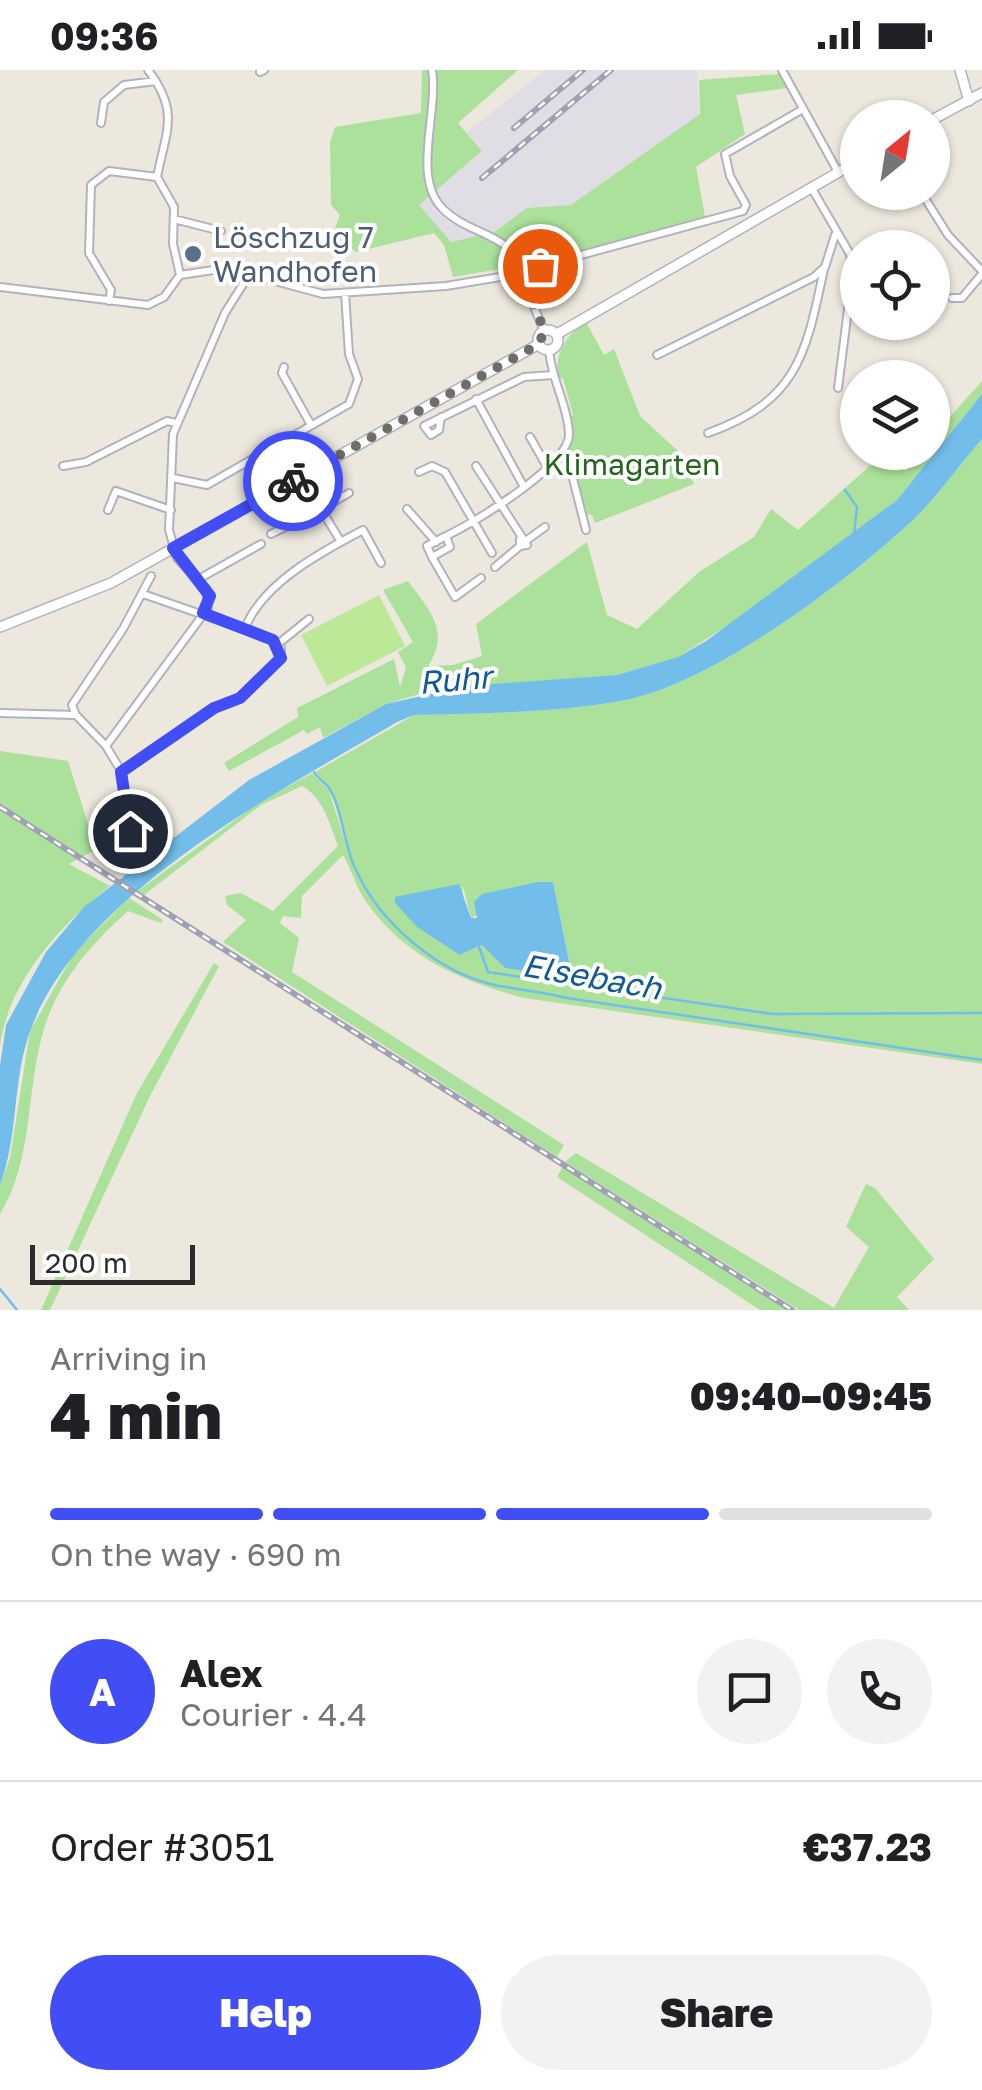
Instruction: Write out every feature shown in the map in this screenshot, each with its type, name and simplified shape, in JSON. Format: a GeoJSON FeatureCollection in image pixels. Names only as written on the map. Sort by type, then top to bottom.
{"type":"FeatureCollection","features":[{"type":"Feature","properties":{"kind":"main road"},"geometry":{"type":"LineString","coordinates":[[960,70],[968,101]]}},
{"type":"Feature","properties":{"kind":"main road"},"geometry":{"type":"LineString","coordinates":[[950,110],[982,92]]}},
{"type":"Feature","properties":{"kind":"main road"},"geometry":{"type":"LineString","coordinates":[[544,347],[544,331],[557,334],[838,172]]}},
{"type":"Feature","properties":{"kind":"main road"},"geometry":{"type":"LineString","coordinates":[[0,626],[64,604],[173,548],[558,342],[557,334]]}},
{"type":"Feature","properties":{"kind":"street"},"geometry":{"type":"LineString","coordinates":[[148,70],[168,101],[169,118],[157,177],[174,206],[173,244],[180,275]]}},
{"type":"Feature","properties":{"kind":"street"},"geometry":{"type":"LineString","coordinates":[[432,70],[435,107],[426,169],[433,198],[459,223],[504,243],[522,271],[544,331]]}},
{"type":"Feature","properties":{"kind":"street"},"geometry":{"type":"LineString","coordinates":[[782,70],[838,172]]}},
{"type":"Feature","properties":{"kind":"street"},"geometry":{"type":"LineString","coordinates":[[101,123],[104,102],[124,85],[157,81]]}},
{"type":"Feature","properties":{"kind":"street"},"geometry":{"type":"LineString","coordinates":[[0,286],[110,301],[156,302],[180,275],[227,268],[301,291],[345,293],[446,286],[522,271],[744,212],[746,205],[730,176],[725,154],[803,109]]}},
{"type":"Feature","properties":{"kind":"street"},"geometry":{"type":"LineString","coordinates":[[110,301],[112,290],[90,253],[91,185],[109,171],[157,177]]}},
{"type":"Feature","properties":{"kind":"street"},"geometry":{"type":"LineString","coordinates":[[811,186],[835,235],[850,254],[854,270],[838,388]]}},
{"type":"Feature","properties":{"kind":"street"},"geometry":{"type":"LineString","coordinates":[[933,210],[948,235],[981,272],[962,298],[952,298]]}},
{"type":"Feature","properties":{"kind":"street"},"geometry":{"type":"LineString","coordinates":[[174,219],[221,230]]}},
{"type":"Feature","properties":{"kind":"street"},"geometry":{"type":"LineString","coordinates":[[708,434],[762,407],[792,375],[812,333],[824,267],[835,235]]}},
{"type":"Feature","properties":{"kind":"street"},"geometry":{"type":"LineString","coordinates":[[656,355],[766,303],[824,267]]}},
{"type":"Feature","properties":{"kind":"street"},"geometry":{"type":"LineString","coordinates":[[106,746],[203,613],[210,596],[173,548],[168,530],[176,423],[225,313],[250,273]]}},
{"type":"Feature","properties":{"kind":"street"},"geometry":{"type":"LineString","coordinates":[[173,478],[207,485],[348,404],[358,387],[349,354],[345,293]]}},
{"type":"Feature","properties":{"kind":"street"},"geometry":{"type":"LineString","coordinates":[[481,578],[455,597],[427,546],[500,507],[562,454],[569,434],[544,347]]}},
{"type":"Feature","properties":{"kind":"street"},"geometry":{"type":"LineString","coordinates":[[284,367],[282,374],[311,425]]}},
{"type":"Feature","properties":{"kind":"street"},"geometry":{"type":"LineString","coordinates":[[441,417],[524,377],[553,375]]}},
{"type":"Feature","properties":{"kind":"street"},"geometry":{"type":"LineString","coordinates":[[476,399],[524,487]]}},
{"type":"Feature","properties":{"kind":"street"},"geometry":{"type":"LineString","coordinates":[[63,466],[86,462],[167,421],[176,423]]}},
{"type":"Feature","properties":{"kind":"street"},"geometry":{"type":"LineString","coordinates":[[530,437],[546,465]]}},
{"type":"Feature","properties":{"kind":"street"},"geometry":{"type":"LineString","coordinates":[[562,454],[569,462],[586,530]]}},
{"type":"Feature","properties":{"kind":"street"},"geometry":{"type":"LineString","coordinates":[[419,472],[432,466],[444,472],[492,553]]}},
{"type":"Feature","properties":{"kind":"street"},"geometry":{"type":"LineString","coordinates":[[476,466],[522,542]]}},
{"type":"Feature","properties":{"kind":"street"},"geometry":{"type":"LineString","coordinates":[[108,510],[116,492],[172,510]]}},
{"type":"Feature","properties":{"kind":"street"},"geometry":{"type":"LineString","coordinates":[[271,534],[349,493]]}},
{"type":"Feature","properties":{"kind":"street"},"geometry":{"type":"LineString","coordinates":[[320,509],[341,542]]}},
{"type":"Feature","properties":{"kind":"street"},"geometry":{"type":"LineString","coordinates":[[407,510],[436,542]]}},
{"type":"Feature","properties":{"kind":"street"},"geometry":{"type":"LineString","coordinates":[[494,567],[545,527]]}},
{"type":"Feature","properties":{"kind":"street"},"geometry":{"type":"LineString","coordinates":[[245,628],[254,610],[298,569],[363,530],[381,563]]}},
{"type":"Feature","properties":{"kind":"street"},"geometry":{"type":"LineString","coordinates":[[432,557],[450,547],[446,536]]}},
{"type":"Feature","properties":{"kind":"street"},"geometry":{"type":"LineString","coordinates":[[197,580],[260,544]]}},
{"type":"Feature","properties":{"kind":"street"},"geometry":{"type":"LineString","coordinates":[[130,831],[121,772],[106,746],[76,716],[74,702],[143,594],[150,576]]}},
{"type":"Feature","properties":{"kind":"street"},"geometry":{"type":"LineString","coordinates":[[143,594],[245,628],[278,644]]}},
{"type":"Feature","properties":{"kind":"street"},"geometry":{"type":"LineString","coordinates":[[278,644],[310,619]]}},
{"type":"Feature","properties":{"kind":"street"},"geometry":{"type":"LineString","coordinates":[[121,772],[254,686],[280,662],[278,644]]}},
{"type":"Feature","properties":{"kind":"street"},"geometry":{"type":"LineString","coordinates":[[0,713],[76,716]]}},
{"type":"Feature","properties":{"kind":"shaded area"},"geometry":{"type":"Polygon","coordinates":[[[545,70],[697,70],[699,115],[571,205],[527,208],[494,232],[450,242],[418,205],[482,152],[467,132],[545,70]]]}},
{"type":"Feature","properties":{"kind":"green space"},"geometry":{"type":"Polygon","coordinates":[[[422,70],[518,70],[458,123],[482,151],[419,205],[451,242],[494,232],[527,208],[571,205],[700,114],[699,80],[780,74],[787,88],[736,95],[745,134],[696,167],[705,217],[575,256],[453,277],[444,245],[434,233],[356,252],[333,234],[340,215],[331,205],[330,143],[335,127],[421,113],[422,70]]]}},
{"type":"Feature","properties":{"kind":"green space","name":"Klimagarten"},"geometry":{"type":"Polygon","coordinates":[[[602,312],[587,324],[604,355],[614,349],[640,416],[679,452],[694,484],[595,523],[592,515],[584,513],[565,453],[573,432],[569,418],[573,415],[557,367],[568,338],[602,312]]]}},
{"type":"Feature","properties":{"kind":"green space"},"geometry":{"type":"Polygon","coordinates":[[[982,381],[982,394],[950,434],[950,417],[982,381]]]}},
{"type":"Feature","properties":{"kind":"green space"},"geometry":{"type":"Polygon","coordinates":[[[982,439],[982,1064],[524,998],[500,991],[433,963],[395,935],[363,897],[343,855],[302,896],[301,918],[283,916],[280,923],[299,938],[292,972],[564,1145],[557,1157],[223,942],[246,920],[227,905],[225,896],[241,893],[273,911],[338,846],[321,804],[302,786],[261,805],[144,895],[138,891],[258,803],[312,773],[329,790],[348,852],[331,789],[315,772],[414,715],[574,708],[626,700],[699,673],[778,626],[885,545],[922,511],[982,439]],[[553,882],[471,918],[463,886],[460,955],[483,945],[505,968],[567,979],[571,970],[553,882]]]}},
{"type":"Feature","properties":{"kind":"green space"},"geometry":{"type":"Polygon","coordinates":[[[865,470],[921,470],[897,500],[756,607],[678,657],[617,675],[430,691],[386,704],[323,738],[320,727],[307,734],[304,730],[229,771],[224,763],[298,717],[297,708],[394,659],[400,687],[406,667],[398,652],[413,642],[383,590],[408,581],[430,611],[437,631],[438,642],[428,666],[453,665],[482,656],[476,624],[587,542],[607,615],[637,629],[699,572],[754,537],[771,509],[798,530],[865,470]]]}},
{"type":"Feature","properties":{"kind":"green space"},"geometry":{"type":"Polygon","coordinates":[[[379,595],[405,646],[327,686],[301,635],[379,595]]]}},
{"type":"Feature","properties":{"kind":"green space"},"geometry":{"type":"Polygon","coordinates":[[[0,751],[68,761],[90,830],[129,821],[125,834],[69,864],[110,886],[56,936],[25,977],[5,1022],[0,1046],[0,751]]]}},
{"type":"Feature","properties":{"kind":"green space"},"geometry":{"type":"Polygon","coordinates":[[[129,898],[163,920],[161,923],[128,911],[100,938],[65,983],[42,1036],[24,1150],[0,1214],[0,1185],[10,1158],[30,1031],[74,953],[129,898]]]}},
{"type":"Feature","properties":{"kind":"green space"},"geometry":{"type":"Polygon","coordinates":[[[214,963],[219,966],[150,1096],[50,1310],[41,1310],[137,1093],[214,963]]]}},
{"type":"Feature","properties":{"kind":"green space"},"geometry":{"type":"Polygon","coordinates":[[[576,1153],[834,1308],[869,1247],[846,1227],[866,1184],[875,1188],[934,1259],[897,1297],[909,1310],[799,1310],[565,1162],[576,1153]]]}},
{"type":"Feature","properties":{"kind":"green space"},"geometry":{"type":"Polygon","coordinates":[[[563,1166],[787,1310],[760,1310],[557,1177],[563,1166]]]}},
{"type":"Feature","properties":{"kind":"water"},"geometry":{"type":"Polygon","coordinates":[[[982,394],[982,439],[922,511],[816,599],[699,673],[661,690],[600,704],[414,715],[296,781],[188,851],[93,934],[56,980],[25,1048],[0,1185],[0,1066],[6,1025],[46,952],[84,907],[249,780],[386,704],[466,686],[617,675],[678,657],[706,641],[897,500],[921,470],[950,470],[950,434],[982,394]]]}},
{"type":"Feature","properties":{"kind":"water"},"geometry":{"type":"Polygon","coordinates":[[[553,882],[571,971],[567,979],[505,968],[482,945],[460,955],[417,927],[395,903],[395,897],[459,884],[471,918],[477,918],[474,902],[482,894],[553,882]]]}},
{"type":"Feature","properties":{"kind":"waterway"},"geometry":{"type":"LineString","coordinates":[[845,490],[857,507],[854,534]]}},
{"type":"Feature","properties":{"kind":"waterway","name":"Elsebach"},"geometry":{"type":"LineString","coordinates":[[314,772],[333,796],[355,868],[380,908],[414,944],[477,980],[567,998],[982,1060]]}},
{"type":"Feature","properties":{"kind":"waterway"},"geometry":{"type":"LineString","coordinates":[[479,947],[488,972],[773,1014],[982,1013]]}},
{"type":"Feature","properties":{"kind":"waterway"},"geometry":{"type":"LineString","coordinates":[[0,1289],[17,1310]]}},
{"type":"Feature","properties":{"kind":"railway"},"geometry":{"type":"LineString","coordinates":[[514,128],[583,70]]}},
{"type":"Feature","properties":{"kind":"railway"},"geometry":{"type":"LineString","coordinates":[[482,178],[611,70]]}},
{"type":"Feature","properties":{"kind":"railway"},"geometry":{"type":"LineString","coordinates":[[0,807],[792,1310]]}},
{"type":"Feature","properties":{"kind":"way so far"},"geometry":{"type":"LineString","coordinates":[[293,481],[539,344],[539,335],[544,331],[532,308],[522,271],[540,266]]}},
{"type":"Feature","properties":{"kind":"place","name":"Löschzug 7 Wandhofen"},"geometry":{"type":"Point","coordinates":[193,254]}},
{"type":"Feature","properties":{"kind":"route"},"geometry":{"type":"LineString","coordinates":[[130,831],[132,820],[122,795],[121,772],[214,708],[240,698],[280,662],[282,652],[273,640],[203,613],[210,596],[173,548],[293,481]]}},
{"type":"Feature","properties":{"kind":"water label","name":"Ruhr"},"geometry":{"type":"Point","coordinates":[455,679]}}]}
